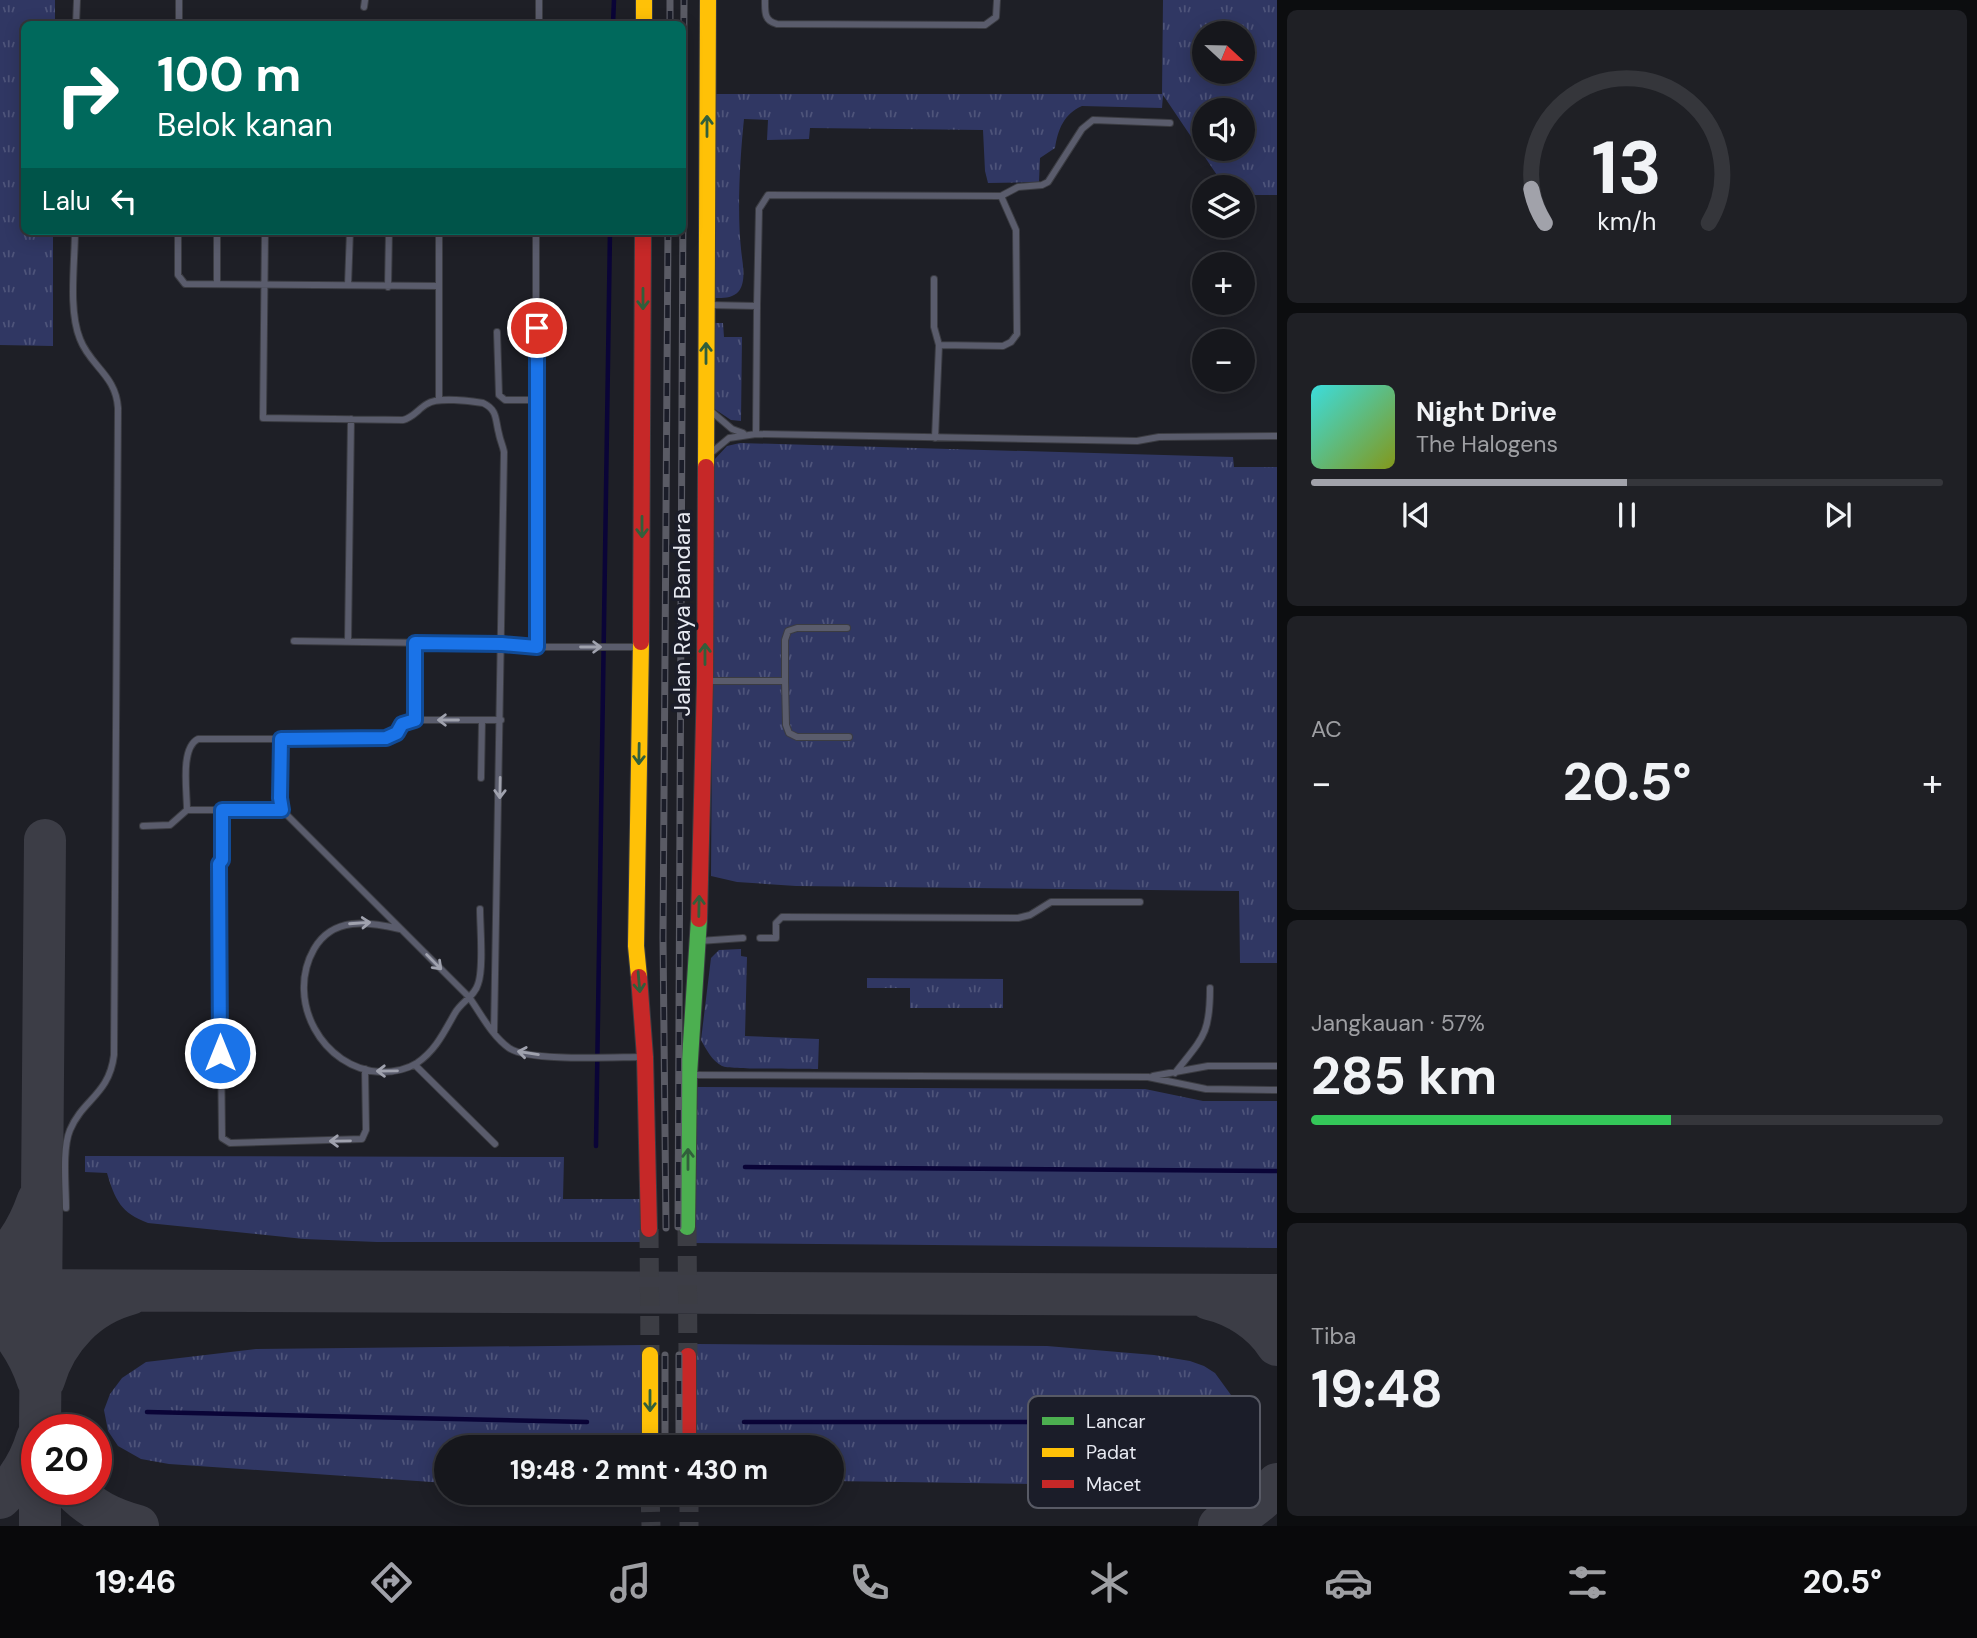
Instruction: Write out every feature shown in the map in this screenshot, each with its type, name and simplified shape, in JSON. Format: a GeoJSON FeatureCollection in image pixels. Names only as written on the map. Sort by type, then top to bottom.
{"type":"FeatureCollection","features":[{"type":"Feature","properties":{"kind":"street"},"geometry":{"type":"LineString","coordinates":[[644,0],[644,21]]}},
{"type":"Feature","properties":{"kind":"street","name":"Jalan Raya Bandara"},"geometry":{"type":"LineString","coordinates":[[688,1227],[689,1075],[698,941],[705,681],[708,0]]}},
{"type":"Feature","properties":{"kind":"street","name":"Jalan Raya Bandara"},"geometry":{"type":"LineString","coordinates":[[643,235],[636,946],[645,1057],[649,1229]]}},
{"type":"Feature","properties":{"kind":"street"},"geometry":{"type":"LineString","coordinates":[[650,1355],[650,1435]]}},
{"type":"Feature","properties":{"kind":"street"},"geometry":{"type":"LineString","coordinates":[[688,1356],[688,1435]]}},
{"type":"Feature","properties":{"kind":"lane"},"geometry":{"type":"LineString","coordinates":[[76,21],[77,0]]}},
{"type":"Feature","properties":{"kind":"lane"},"geometry":{"type":"LineString","coordinates":[[179,0],[179,21]]}},
{"type":"Feature","properties":{"kind":"lane"},"geometry":{"type":"LineString","coordinates":[[539,0],[539,21]]}},
{"type":"Feature","properties":{"kind":"lane"},"geometry":{"type":"LineString","coordinates":[[765,0],[766,17],[777,24],[971,25],[985,25],[993,21],[997,12],[997,0]]}},
{"type":"Feature","properties":{"kind":"lane"},"geometry":{"type":"LineString","coordinates":[[756,434],[759,209],[768,195],[1001,196],[1017,187],[1048,182],[1082,129],[1093,120],[1170,122]]}},
{"type":"Feature","properties":{"kind":"lane"},"geometry":{"type":"LineString","coordinates":[[939,345],[1003,345],[1011,342],[1017,334],[1016,230],[1001,196]]}},
{"type":"Feature","properties":{"kind":"lane"},"geometry":{"type":"LineString","coordinates":[[66,1208],[68,1135],[79,1114],[106,1083],[114,1055],[118,408],[111,383],[85,350],[77,332],[74,312],[75,235]]}},
{"type":"Feature","properties":{"kind":"lane"},"geometry":{"type":"LineString","coordinates":[[178,235],[178,275],[185,284],[439,286]]}},
{"type":"Feature","properties":{"kind":"lane"},"geometry":{"type":"LineString","coordinates":[[217,235],[217,284]]}},
{"type":"Feature","properties":{"kind":"lane"},"geometry":{"type":"LineString","coordinates":[[265,235],[263,418],[408,419],[426,404],[439,400],[483,403],[489,406],[497,417],[505,452],[494,1033]]}},
{"type":"Feature","properties":{"kind":"lane"},"geometry":{"type":"LineString","coordinates":[[348,285],[350,235]]}},
{"type":"Feature","properties":{"kind":"lane"},"geometry":{"type":"LineString","coordinates":[[388,286],[389,235]]}},
{"type":"Feature","properties":{"kind":"lane"},"geometry":{"type":"LineString","coordinates":[[439,235],[439,400]]}},
{"type":"Feature","properties":{"kind":"lane"},"geometry":{"type":"LineString","coordinates":[[536,235],[537,647]]}},
{"type":"Feature","properties":{"kind":"lane"},"geometry":{"type":"LineString","coordinates":[[934,279],[934,327],[939,345],[935,438]]}},
{"type":"Feature","properties":{"kind":"lane"},"geometry":{"type":"LineString","coordinates":[[706,305],[757,306]]}},
{"type":"Feature","properties":{"kind":"lane"},"geometry":{"type":"LineString","coordinates":[[497,332],[499,395],[505,400],[537,400]]}},
{"type":"Feature","properties":{"kind":"lane"},"geometry":{"type":"LineString","coordinates":[[705,397],[719,419],[745,434]]}},
{"type":"Feature","properties":{"kind":"lane"},"geometry":{"type":"LineString","coordinates":[[348,642],[351,419]]}},
{"type":"Feature","properties":{"kind":"lane"},"geometry":{"type":"LineString","coordinates":[[705,467],[710,453],[729,438],[745,434],[1137,441],[1159,437],[1277,436]]}},
{"type":"Feature","properties":{"kind":"lane"},"geometry":{"type":"LineString","coordinates":[[847,628],[797,628],[788,631],[785,640],[785,681],[786,725],[789,733],[797,737],[849,737]]}},
{"type":"Feature","properties":{"kind":"lane"},"geometry":{"type":"LineString","coordinates":[[294,641],[641,647]]}},
{"type":"Feature","properties":{"kind":"lane"},"geometry":{"type":"LineString","coordinates":[[415,643],[415,720]]}},
{"type":"Feature","properties":{"kind":"lane"},"geometry":{"type":"LineString","coordinates":[[705,681],[785,681]]}},
{"type":"Feature","properties":{"kind":"lane"},"geometry":{"type":"LineString","coordinates":[[187,810],[187,753],[198,739],[386,738],[397,733],[402,724],[415,720],[501,720]]}},
{"type":"Feature","properties":{"kind":"lane"},"geometry":{"type":"LineString","coordinates":[[481,778],[482,720]]}},
{"type":"Feature","properties":{"kind":"lane"},"geometry":{"type":"LineString","coordinates":[[281,739],[282,810],[469,997],[504,1044],[519,1052],[645,1057]]}},
{"type":"Feature","properties":{"kind":"lane"},"geometry":{"type":"LineString","coordinates":[[143,826],[170,825],[187,810],[282,810]]}},
{"type":"Feature","properties":{"kind":"lane"},"geometry":{"type":"LineString","coordinates":[[222,810],[222,860],[219,864],[222,1138],[230,1143],[362,1139],[366,1130],[365,1069]]}},
{"type":"Feature","properties":{"kind":"lane"},"geometry":{"type":"LineString","coordinates":[[760,938],[776,938],[776,923],[784,916],[1018,918],[1030,915],[1051,902],[1140,902]]}},
{"type":"Feature","properties":{"kind":"lane"},"geometry":{"type":"LineString","coordinates":[[402,929],[362,922],[338,927],[319,942],[307,967],[304,1002],[313,1028],[329,1049],[341,1059],[365,1069],[390,1072],[403,1070],[415,1065],[441,1040],[454,1014],[479,983],[480,909]]}},
{"type":"Feature","properties":{"kind":"lane"},"geometry":{"type":"LineString","coordinates":[[698,941],[743,938]]}},
{"type":"Feature","properties":{"kind":"lane"},"geometry":{"type":"LineString","coordinates":[[1168,1080],[1206,1033],[1210,1017],[1210,988]]}},
{"type":"Feature","properties":{"kind":"lane"},"geometry":{"type":"LineString","coordinates":[[415,1065],[495,1144]]}},
{"type":"Feature","properties":{"kind":"lane"},"geometry":{"type":"LineString","coordinates":[[1148,1077],[1208,1066],[1277,1066]]}},
{"type":"Feature","properties":{"kind":"lane"},"geometry":{"type":"LineString","coordinates":[[689,1075],[1148,1077],[1206,1089],[1277,1090]]}},
{"type":"Feature","properties":{"kind":"green space"},"geometry":{"type":"Polygon","coordinates":[[[0,0],[55,0],[55,21],[21,21],[21,235],[53,235],[53,346],[0,345],[0,0]]]}},
{"type":"Feature","properties":{"kind":"green space"},"geometry":{"type":"Polygon","coordinates":[[[1163,0],[1277,0],[1277,195],[1255,195],[1255,175],[1217,175],[1207,161],[1255,161],[1255,98],[1192,98],[1192,138],[1163,95],[1162,108],[1082,106],[1071,113],[1063,123],[1055,148],[1040,158],[1039,182],[988,183],[983,130],[810,128],[809,139],[767,140],[768,120],[744,119],[739,201],[743,281],[739,291],[733,295],[713,298],[716,94],[1162,94],[1163,0]]]}},
{"type":"Feature","properties":{"kind":"green space"},"geometry":{"type":"Polygon","coordinates":[[[715,323],[723,323],[724,337],[742,337],[741,421],[731,420],[713,408],[715,323]]]}},
{"type":"Feature","properties":{"kind":"green space"},"geometry":{"type":"Polygon","coordinates":[[[740,443],[1233,457],[1234,467],[1277,467],[1277,963],[1240,963],[1239,891],[796,886],[737,882],[711,876],[714,460],[727,446],[740,443]]]}},
{"type":"Feature","properties":{"kind":"green space"},"geometry":{"type":"Polygon","coordinates":[[[741,949],[741,956],[747,957],[745,1036],[819,1039],[818,1069],[728,1067],[718,1064],[707,1051],[701,1040],[711,958],[719,950],[741,949]]]}},
{"type":"Feature","properties":{"kind":"green space"},"geometry":{"type":"Polygon","coordinates":[[[867,978],[1003,979],[1003,1008],[910,1008],[910,988],[867,988],[867,978]]]}},
{"type":"Feature","properties":{"kind":"green space"},"geometry":{"type":"Polygon","coordinates":[[[697,1087],[1145,1089],[1203,1101],[1277,1101],[1277,1248],[692,1243],[692,1095],[697,1087]]]}},
{"type":"Feature","properties":{"kind":"green space"},"geometry":{"type":"Polygon","coordinates":[[[85,1156],[564,1157],[563,1199],[644,1199],[644,1242],[377,1242],[304,1239],[148,1223],[131,1215],[120,1204],[107,1173],[85,1172],[85,1156]]]}},
{"type":"Feature","properties":{"kind":"green space"},"geometry":{"type":"Polygon","coordinates":[[[696,1344],[1047,1346],[1154,1355],[1204,1366],[1215,1373],[1231,1395],[1028,1396],[1028,1484],[844,1481],[844,1435],[696,1435],[696,1344]]]}},
{"type":"Feature","properties":{"kind":"green space"},"geometry":{"type":"Polygon","coordinates":[[[643,1345],[645,1435],[434,1435],[434,1482],[169,1464],[141,1459],[118,1446],[112,1437],[112,1414],[105,1414],[104,1410],[110,1394],[122,1378],[146,1362],[256,1349],[643,1345]]]}},
{"type":"Feature","properties":{"kind":"waterway"},"geometry":{"type":"LineString","coordinates":[[613,21],[614,0]]}},
{"type":"Feature","properties":{"kind":"waterway"},"geometry":{"type":"LineString","coordinates":[[596,1146],[610,235]]}},
{"type":"Feature","properties":{"kind":"waterway"},"geometry":{"type":"LineString","coordinates":[[745,1167],[1277,1171]]}},
{"type":"Feature","properties":{"kind":"waterway"},"geometry":{"type":"LineString","coordinates":[[147,1412],[587,1422]]}},
{"type":"Feature","properties":{"kind":"waterway"},"geometry":{"type":"LineString","coordinates":[[744,1422],[1028,1422]]}},
{"type":"Feature","properties":{"kind":"taxiway"},"geometry":{"type":"LineString","coordinates":[[40,1414],[45,840]]}},
{"type":"Feature","properties":{"kind":"taxiway"},"geometry":{"type":"LineString","coordinates":[[0,1260],[13,1248],[23,1233],[38,1200]]}},
{"type":"Feature","properties":{"kind":"taxiway"},"geometry":{"type":"LineString","coordinates":[[0,1290],[1277,1295]]}},
{"type":"Feature","properties":{"kind":"taxiway"},"geometry":{"type":"LineString","coordinates":[[44,1380],[57,1350],[76,1325],[101,1306],[130,1294]]}},
{"type":"Feature","properties":{"kind":"taxiway"},"geometry":{"type":"LineString","coordinates":[[1209,1299],[1229,1305],[1248,1316],[1264,1329],[1277,1345]]}},
{"type":"Feature","properties":{"kind":"taxiway"},"geometry":{"type":"LineString","coordinates":[[0,1318],[23,1347],[38,1381]]}},
{"type":"Feature","properties":{"kind":"taxiway"},"geometry":{"type":"LineString","coordinates":[[0,1498],[21,1474]]}},
{"type":"Feature","properties":{"kind":"taxiway"},"geometry":{"type":"LineString","coordinates":[[1260,1500],[1277,1484]]}},
{"type":"Feature","properties":{"kind":"taxiway"},"geometry":{"type":"LineString","coordinates":[[40,1505],[40,1526]]}},
{"type":"Feature","properties":{"kind":"taxiway"},"geometry":{"type":"LineString","coordinates":[[92,1505],[119,1520],[138,1526]]}},
{"type":"Feature","properties":{"kind":"taxiway"},"geometry":{"type":"LineString","coordinates":[[1219,1526],[1251,1508]]}},
{"type":"Feature","properties":{"kind":"tunnel"},"geometry":{"type":"LineString","coordinates":[[687,1227],[688,1356]]}},
{"type":"Feature","properties":{"kind":"tunnel"},"geometry":{"type":"LineString","coordinates":[[649,1229],[650,1355]]}},
{"type":"Feature","properties":{"kind":"tunnel"},"geometry":{"type":"LineString","coordinates":[[650,1505],[651,1526]]}},
{"type":"Feature","properties":{"kind":"tunnel"},"geometry":{"type":"LineString","coordinates":[[689,1505],[689,1526]]}},
{"type":"Feature","properties":{"kind":"railway"},"geometry":{"type":"LineString","coordinates":[[670,0],[670,21]]}},
{"type":"Feature","properties":{"kind":"railway"},"geometry":{"type":"LineString","coordinates":[[684,0],[684,21]]}},
{"type":"Feature","properties":{"kind":"railway"},"geometry":{"type":"LineString","coordinates":[[666,1228],[663,938],[668,235]]}},
{"type":"Feature","properties":{"kind":"railway"},"geometry":{"type":"LineString","coordinates":[[678,1227],[683,235]]}},
{"type":"Feature","properties":{"kind":"railway"},"geometry":{"type":"LineString","coordinates":[[665,1355],[665,1435]]}},
{"type":"Feature","properties":{"kind":"railway"},"geometry":{"type":"LineString","coordinates":[[679,1355],[679,1435]]}},
{"type":"Feature","properties":{"kind":"traffic: fast"},"geometry":{"type":"LineString","coordinates":[[687,1227],[689,1075],[699,919]]}},
{"type":"Feature","properties":{"kind":"traffic: slow"},"geometry":{"type":"LineString","coordinates":[[644,0],[644,21]]}},
{"type":"Feature","properties":{"kind":"traffic: slow"},"geometry":{"type":"LineString","coordinates":[[706,467],[708,0]]}},
{"type":"Feature","properties":{"kind":"traffic: slow"},"geometry":{"type":"LineString","coordinates":[[639,977],[636,946],[641,642]]}},
{"type":"Feature","properties":{"kind":"traffic: slow"},"geometry":{"type":"LineString","coordinates":[[650,1355],[650,1435]]}},
{"type":"Feature","properties":{"kind":"traffic: jam"},"geometry":{"type":"LineString","coordinates":[[641,642],[643,235]]}},
{"type":"Feature","properties":{"kind":"traffic: jam"},"geometry":{"type":"LineString","coordinates":[[699,919],[705,681],[706,467]]}},
{"type":"Feature","properties":{"kind":"traffic: jam"},"geometry":{"type":"LineString","coordinates":[[639,977],[645,1057],[649,1229]]}},
{"type":"Feature","properties":{"kind":"traffic: jam"},"geometry":{"type":"LineString","coordinates":[[688,1356],[688,1435]]}},
{"type":"Feature","properties":{"kind":"route"},"geometry":{"type":"LineString","coordinates":[[220,1053],[219,864],[222,860],[222,810],[282,810],[281,739],[386,738],[397,733],[402,724],[415,720],[415,643],[510,644],[537,647],[537,328]]}}]}
